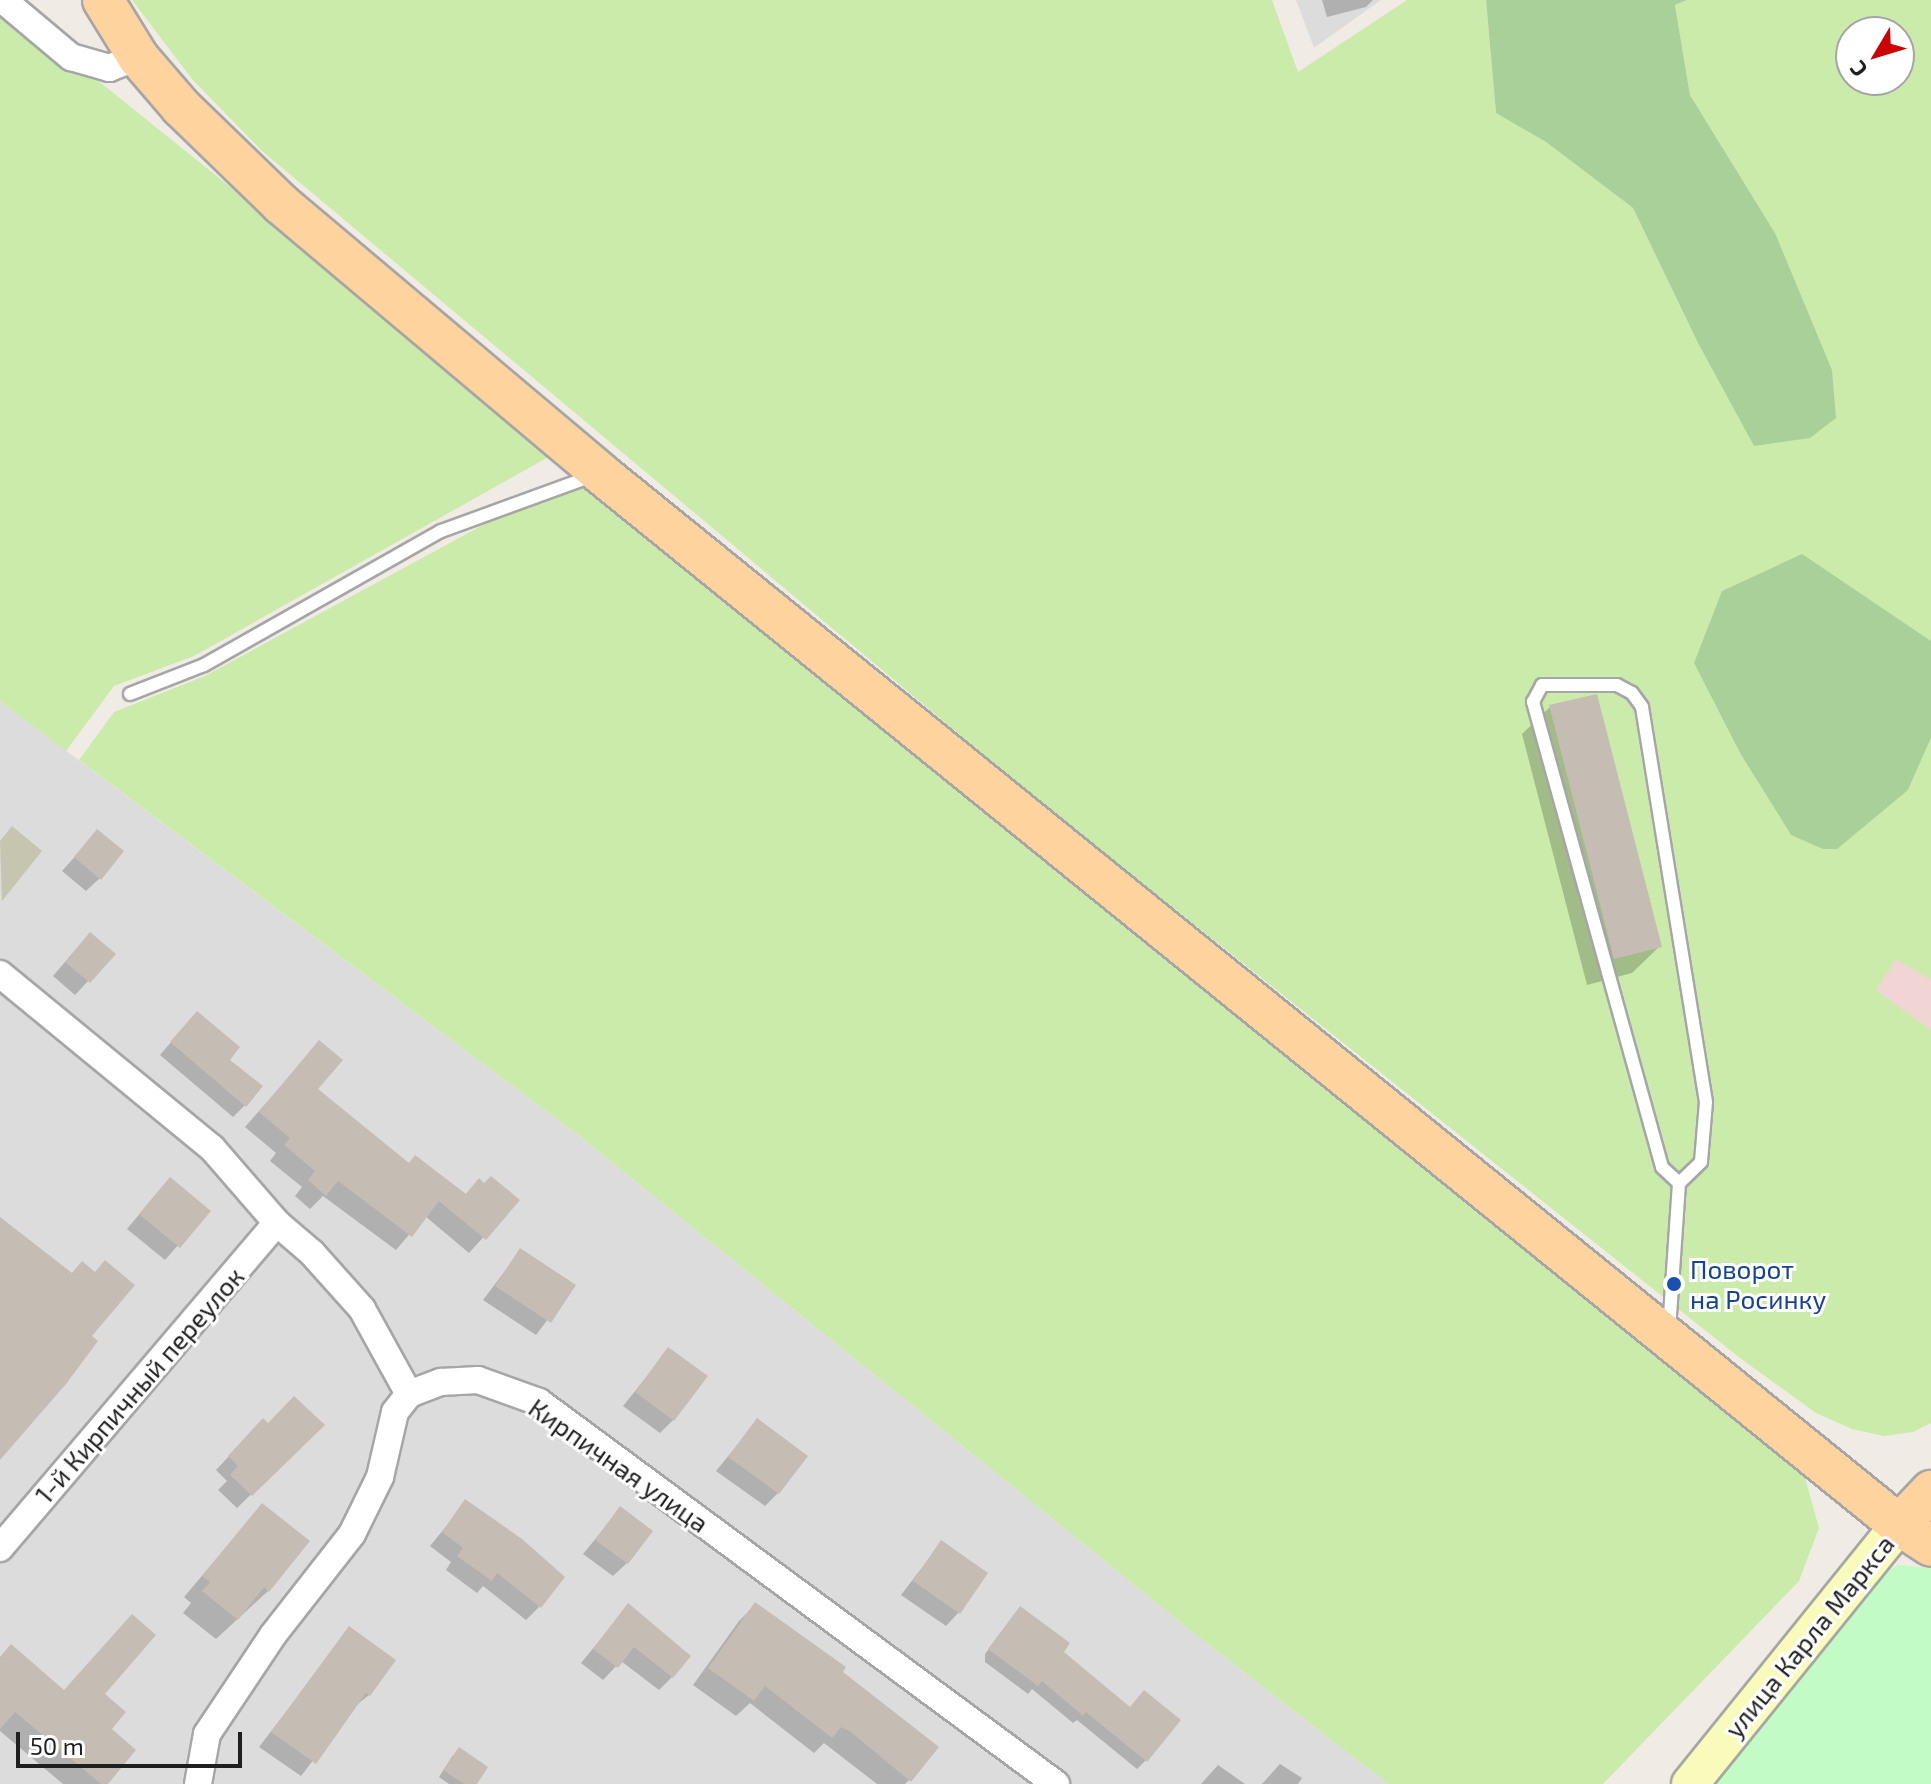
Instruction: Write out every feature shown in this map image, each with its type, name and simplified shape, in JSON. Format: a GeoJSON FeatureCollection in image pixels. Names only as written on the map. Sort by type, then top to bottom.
{"type":"FeatureCollection","features":[{"type":"Feature","properties":{"kind":"main road"},"geometry":{"type":"LineString","coordinates":[[103,0],[138,57],[181,107],[281,204],[600,473],[1669,1338],[1920,1536]]}},
{"type":"Feature","properties":{"kind":"main road","name":"улица Карла Маркса"},"geometry":{"type":"LineString","coordinates":[[1690,1784],[1920,1536],[1931,1491]]}},
{"type":"Feature","properties":{"kind":"street"},"geometry":{"type":"LineString","coordinates":[[3,0],[71,57],[109,68],[138,57]]}},
{"type":"Feature","properties":{"kind":"street"},"geometry":{"type":"LineString","coordinates":[[0,974],[212,1148],[277,1223],[312,1253],[362,1309],[409,1394],[395,1412],[380,1477],[352,1534],[273,1635],[207,1734],[198,1784]]}},
{"type":"Feature","properties":{"kind":"street","name":"1-й Кирпичный переулок"},"geometry":{"type":"LineString","coordinates":[[0,1548],[277,1223]]}},
{"type":"Feature","properties":{"kind":"street","name":"Кирпичная улица"},"geometry":{"type":"LineString","coordinates":[[409,1394],[441,1382],[478,1380],[539,1402],[1056,1784]]}},
{"type":"Feature","properties":{"kind":"lane"},"geometry":{"type":"LineString","coordinates":[[130,694],[204,665],[441,531],[600,473]]}},
{"type":"Feature","properties":{"kind":"lane"},"geometry":{"type":"LineString","coordinates":[[1669,1338],[1679,1183],[1701,1162],[1706,1102],[1642,707],[1632,693],[1617,685],[1542,685],[1533,702],[1662,1167],[1679,1183]]}},
{"type":"Feature","properties":{"kind":"shaded area"},"geometry":{"type":"Polygon","coordinates":[[[1296,0],[1381,0],[1314,48],[1296,0]]]}},
{"type":"Feature","properties":{"kind":"shaded area"},"geometry":{"type":"Polygon","coordinates":[[[0,701],[582,1138],[1190,1630],[1388,1784],[0,1784],[0,701]]]}},
{"type":"Feature","properties":{"kind":"shaded area"},"geometry":{"type":"Polygon","coordinates":[[[12,826],[42,851],[2,901],[0,841],[12,826]]]}},
{"type":"Feature","properties":{"kind":"shaded area"},"geometry":{"type":"Polygon","coordinates":[[[1931,884],[1931,1084],[1838,1012],[1931,884]]]}},
{"type":"Feature","properties":{"kind":"green space"},"geometry":{"type":"Polygon","coordinates":[[[132,0],[1272,0],[1298,72],[1407,0],[1486,0],[1496,113],[1546,142],[1633,208],[1697,341],[1775,233],[1690,95],[1675,5],[1687,0],[1931,0],[1931,641],[1802,555],[1694,663],[1740,753],[1791,835],[1908,790],[1931,738],[1931,980],[1896,959],[1876,990],[1931,1030],[1931,1423],[1913,1432],[1884,1436],[1852,1429],[1816,1413],[1740,1358],[1040,802],[262,151],[192,79],[132,0]]]}},
{"type":"Feature","properties":{"kind":"green space"},"geometry":{"type":"Polygon","coordinates":[[[1486,0],[1687,0],[1675,5],[1690,95],[1775,233],[1832,370],[1836,418],[1810,438],[1754,446],[1697,341],[1633,208],[1546,142],[1496,113],[1486,0]]]}},
{"type":"Feature","properties":{"kind":"green space"},"geometry":{"type":"Polygon","coordinates":[[[0,2],[559,451],[194,656],[114,686],[66,751],[0,701],[0,2]]]}},
{"type":"Feature","properties":{"kind":"green space"},"geometry":{"type":"Polygon","coordinates":[[[573,476],[1801,1463],[1819,1528],[1799,1581],[1603,1784],[1388,1784],[1190,1630],[582,1138],[79,760],[114,712],[205,676],[573,476]]]}},
{"type":"Feature","properties":{"kind":"green space"},"geometry":{"type":"Polygon","coordinates":[[[1802,554],[1931,641],[1931,738],[1908,790],[1837,849],[1823,849],[1791,835],[1740,753],[1694,663],[1722,591],[1802,554]]]}},
{"type":"Feature","properties":{"kind":"green space"},"geometry":{"type":"Polygon","coordinates":[[[1897,1565],[1931,1568],[1931,1784],[1693,1784],[1869,1585],[1897,1565]]]}},
{"type":"Feature","properties":{"kind":"building"},"geometry":{"type":"Polygon","coordinates":[[[1597,694],[1662,947],[1614,959],[1549,705],[1597,694]]]}},
{"type":"Feature","properties":{"kind":"building"},"geometry":{"type":"Polygon","coordinates":[[[97,829],[124,851],[101,880],[74,857],[97,829]]]}},
{"type":"Feature","properties":{"kind":"building"},"geometry":{"type":"Polygon","coordinates":[[[90,932],[116,954],[90,983],[65,962],[90,932]]]}},
{"type":"Feature","properties":{"kind":"building"},"geometry":{"type":"Polygon","coordinates":[[[197,1011],[240,1047],[230,1060],[263,1086],[246,1107],[170,1042],[197,1011]]]}},
{"type":"Feature","properties":{"kind":"building"},"geometry":{"type":"Polygon","coordinates":[[[319,1040],[343,1060],[318,1089],[409,1163],[415,1155],[466,1194],[479,1178],[484,1183],[491,1176],[520,1200],[486,1240],[439,1201],[412,1237],[338,1181],[326,1196],[308,1180],[315,1171],[284,1145],[290,1138],[259,1112],[319,1040]]]}},
{"type":"Feature","properties":{"kind":"building"},"geometry":{"type":"Polygon","coordinates":[[[170,1177],[211,1211],[180,1248],[139,1214],[170,1177]]]}},
{"type":"Feature","properties":{"kind":"building"},"geometry":{"type":"Polygon","coordinates":[[[0,1217],[72,1273],[82,1261],[95,1272],[105,1260],[135,1285],[92,1336],[98,1341],[66,1384],[0,1460],[0,1217]]]}},
{"type":"Feature","properties":{"kind":"building"},"geometry":{"type":"Polygon","coordinates":[[[520,1248],[576,1285],[551,1323],[495,1286],[520,1248]]]}},
{"type":"Feature","properties":{"kind":"building"},"geometry":{"type":"Polygon","coordinates":[[[668,1347],[708,1376],[674,1421],[635,1392],[668,1347]]]}},
{"type":"Feature","properties":{"kind":"building"},"geometry":{"type":"Polygon","coordinates":[[[294,1396],[325,1425],[252,1496],[230,1475],[238,1466],[228,1456],[263,1418],[268,1423],[294,1396]]]}},
{"type":"Feature","properties":{"kind":"building"},"geometry":{"type":"Polygon","coordinates":[[[757,1418],[808,1456],[779,1494],[728,1457],[757,1418]]]}},
{"type":"Feature","properties":{"kind":"building"},"geometry":{"type":"Polygon","coordinates":[[[465,1499],[522,1539],[565,1577],[541,1608],[497,1573],[492,1581],[457,1556],[463,1548],[442,1532],[465,1499]]]}},
{"type":"Feature","properties":{"kind":"building"},"geometry":{"type":"Polygon","coordinates":[[[262,1503],[310,1541],[269,1592],[264,1587],[238,1620],[202,1591],[210,1582],[202,1576],[262,1503]]]}},
{"type":"Feature","properties":{"kind":"building"},"geometry":{"type":"Polygon","coordinates":[[[620,1506],[653,1531],[628,1564],[595,1540],[620,1506]]]}},
{"type":"Feature","properties":{"kind":"building"},"geometry":{"type":"Polygon","coordinates":[[[941,1540],[988,1573],[960,1614],[913,1581],[941,1540]]]}},
{"type":"Feature","properties":{"kind":"building"},"geometry":{"type":"Polygon","coordinates":[[[755,1602],[846,1667],[843,1672],[939,1747],[911,1782],[851,1732],[841,1727],[832,1738],[765,1686],[754,1701],[708,1668],[755,1602]]]}},
{"type":"Feature","properties":{"kind":"building"},"geometry":{"type":"Polygon","coordinates":[[[628,1603],[691,1656],[673,1678],[634,1647],[618,1668],[593,1649],[628,1603]]]}},
{"type":"Feature","properties":{"kind":"building"},"geometry":{"type":"Polygon","coordinates":[[[1020,1606],[1070,1643],[1064,1652],[1130,1707],[1144,1690],[1181,1720],[1147,1762],[1086,1712],[1083,1716],[1042,1681],[1038,1686],[988,1649],[1020,1606]]]}},
{"type":"Feature","properties":{"kind":"building"},"geometry":{"type":"Polygon","coordinates":[[[132,1614],[156,1635],[105,1694],[126,1712],[112,1729],[136,1750],[108,1784],[101,1784],[15,1712],[0,1729],[0,1657],[11,1644],[64,1690],[132,1614]]]}},
{"type":"Feature","properties":{"kind":"building"},"geometry":{"type":"Polygon","coordinates":[[[349,1626],[396,1660],[370,1696],[366,1693],[316,1764],[271,1732],[349,1626]]]}},
{"type":"Feature","properties":{"kind":"building"},"geometry":{"type":"Polygon","coordinates":[[[459,1747],[488,1767],[477,1784],[464,1784],[443,1770],[459,1747]]]}},
{"type":"Feature","properties":{"kind":"place","name":"Поворот на Росинку"},"geometry":{"type":"Point","coordinates":[1674,1284]}}]}
